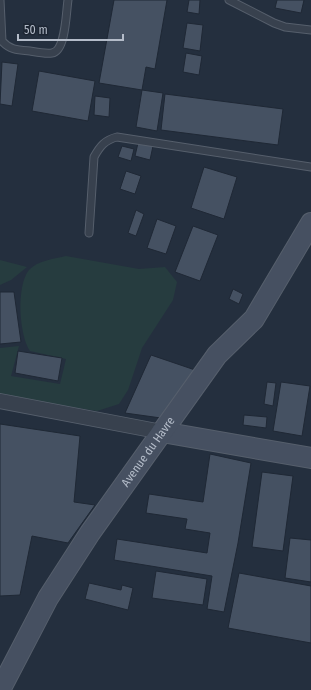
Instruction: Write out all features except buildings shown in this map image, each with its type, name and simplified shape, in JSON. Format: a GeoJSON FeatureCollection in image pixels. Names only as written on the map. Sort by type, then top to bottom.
{"type":"FeatureCollection","features":[{"type":"Feature","properties":{"kind":"street","name":"Avenue du Havre"},"geometry":{"type":"LineString","coordinates":[[0,690],[48,598],[90,533],[217,355],[254,319],[311,223]]}},
{"type":"Feature","properties":{"kind":"street"},"geometry":{"type":"LineString","coordinates":[[0,401],[162,432],[311,458]]}},
{"type":"Feature","properties":{"kind":"lane"},"geometry":{"type":"LineString","coordinates":[[0,0],[2,42],[12,50],[52,53],[58,50],[62,43],[68,0]]}},
{"type":"Feature","properties":{"kind":"lane"},"geometry":{"type":"LineString","coordinates":[[229,0],[280,25],[311,30]]}},
{"type":"Feature","properties":{"kind":"lane"},"geometry":{"type":"LineString","coordinates":[[90,233],[94,157],[100,146],[108,139],[118,137],[311,166]]}},
{"type":"Feature","properties":{"kind":"green space"},"geometry":{"type":"Polygon","coordinates":[[[66,256],[139,269],[165,267],[177,282],[173,300],[142,348],[128,390],[119,404],[97,411],[7,397],[0,394],[0,348],[19,346],[11,376],[60,384],[66,359],[30,351],[23,334],[20,310],[22,287],[29,270],[42,262],[66,256]]]}},
{"type":"Feature","properties":{"kind":"green space"},"geometry":{"type":"Polygon","coordinates":[[[0,260],[27,267],[11,280],[0,285],[0,260]]]}}]}
